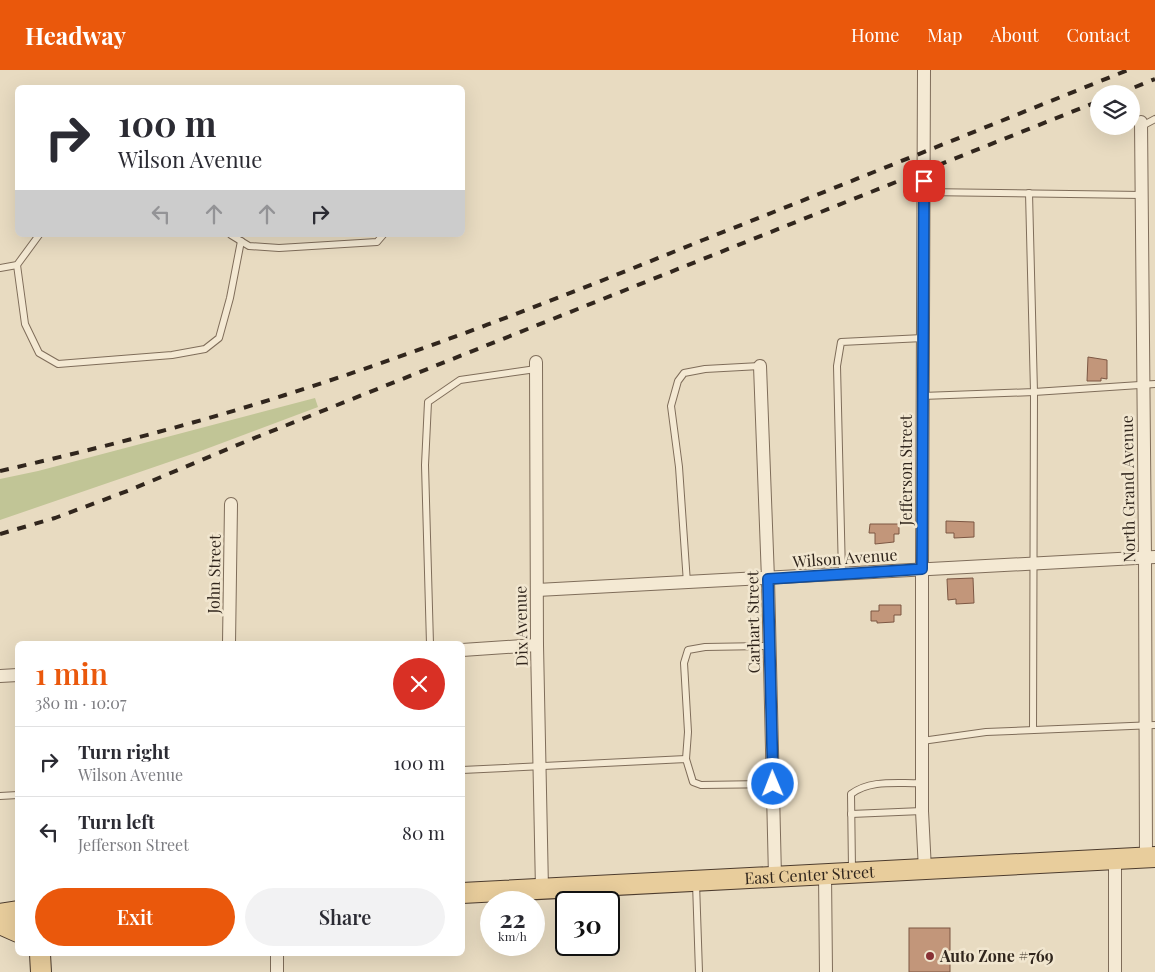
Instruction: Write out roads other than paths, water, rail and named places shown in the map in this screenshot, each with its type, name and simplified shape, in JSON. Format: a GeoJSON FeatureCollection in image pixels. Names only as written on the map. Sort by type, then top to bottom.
{"type":"FeatureCollection","features":[{"type":"Feature","properties":{"kind":"main road","name":"East Center Street"},"geometry":{"type":"LineString","coordinates":[[465,893],[1150,857]]}},
{"type":"Feature","properties":{"kind":"main road"},"geometry":{"type":"LineString","coordinates":[[0,914],[15,911]]}},
{"type":"Feature","properties":{"kind":"main road"},"geometry":{"type":"LineString","coordinates":[[0,924],[15,931]]}},
{"type":"Feature","properties":{"kind":"main road"},"geometry":{"type":"LineString","coordinates":[[40,956],[40,972]]}},
{"type":"Feature","properties":{"kind":"street","name":"Jefferson Street"},"geometry":{"type":"LineString","coordinates":[[924,70],[922,810],[925,870]]}},
{"type":"Feature","properties":{"kind":"street","name":"North Grand Avenue"},"geometry":{"type":"LineString","coordinates":[[1141,124],[1149,384],[1150,857]]}},
{"type":"Feature","properties":{"kind":"street","name":"Dix Avenue"},"geometry":{"type":"LineString","coordinates":[[536,366],[537,646],[542,889]]}},
{"type":"Feature","properties":{"kind":"street","name":"Carhart Street"},"geometry":{"type":"LineString","coordinates":[[760,366],[770,646],[775,877]]}},
{"type":"Feature","properties":{"kind":"street","name":"John Street"},"geometry":{"type":"LineString","coordinates":[[229,641],[232,504]]}},
{"type":"Feature","properties":{"kind":"street","name":"Wilson Avenue"},"geometry":{"type":"LineString","coordinates":[[537,590],[1150,557]]}},
{"type":"Feature","properties":{"kind":"street"},"geometry":{"type":"LineString","coordinates":[[465,650],[537,646]]}},
{"type":"Feature","properties":{"kind":"street"},"geometry":{"type":"LineString","coordinates":[[0,676],[15,675]]}},
{"type":"Feature","properties":{"kind":"street"},"geometry":{"type":"LineString","coordinates":[[1115,858],[1115,972]]}},
{"type":"Feature","properties":{"kind":"street"},"geometry":{"type":"LineString","coordinates":[[825,874],[826,972]]}},
{"type":"Feature","properties":{"kind":"street"},"geometry":{"type":"LineString","coordinates":[[277,956],[277,972]]}},
{"type":"Feature","properties":{"kind":"lane"},"geometry":{"type":"LineString","coordinates":[[1141,124],[1155,119]]}},
{"type":"Feature","properties":{"kind":"lane"},"geometry":{"type":"LineString","coordinates":[[924,192],[1142,195]]}},
{"type":"Feature","properties":{"kind":"lane"},"geometry":{"type":"LineString","coordinates":[[1029,193],[1034,392],[1033,730]]}},
{"type":"Feature","properties":{"kind":"lane"},"geometry":{"type":"LineString","coordinates":[[0,268],[16,265],[37,237]]}},
{"type":"Feature","properties":{"kind":"lane"},"geometry":{"type":"LineString","coordinates":[[234,237],[249,246],[279,248],[377,242],[381,237]]}},
{"type":"Feature","properties":{"kind":"lane"},"geometry":{"type":"LineString","coordinates":[[16,265],[25,324],[39,353],[58,364],[172,354],[205,349],[219,338],[230,298],[241,241]]}},
{"type":"Feature","properties":{"kind":"lane"},"geometry":{"type":"LineString","coordinates":[[842,574],[837,366],[840,342],[923,338]]}},
{"type":"Feature","properties":{"kind":"lane"},"geometry":{"type":"LineString","coordinates":[[430,641],[426,465],[428,402],[460,380],[536,366]]}},
{"type":"Feature","properties":{"kind":"lane"},"geometry":{"type":"LineString","coordinates":[[687,583],[679,467],[671,406],[678,381],[684,373],[705,369],[760,366]]}},
{"type":"Feature","properties":{"kind":"lane"},"geometry":{"type":"LineString","coordinates":[[922,396],[1034,392],[1149,384]]}},
{"type":"Feature","properties":{"kind":"lane"},"geometry":{"type":"LineString","coordinates":[[770,646],[705,647],[688,650],[684,663],[688,732],[686,759],[693,782],[701,785],[773,784]]}},
{"type":"Feature","properties":{"kind":"lane"},"geometry":{"type":"LineString","coordinates":[[922,741],[986,732],[1150,726]]}},
{"type":"Feature","properties":{"kind":"lane"},"geometry":{"type":"LineString","coordinates":[[465,770],[686,759]]}},
{"type":"Feature","properties":{"kind":"lane"},"geometry":{"type":"LineString","coordinates":[[852,873],[850,794],[869,784],[922,784]]}},
{"type":"Feature","properties":{"kind":"lane"},"geometry":{"type":"LineString","coordinates":[[0,796],[15,796]]}},
{"type":"Feature","properties":{"kind":"lane"},"geometry":{"type":"LineString","coordinates":[[850,814],[922,810]]}},
{"type":"Feature","properties":{"kind":"lane"},"geometry":{"type":"LineString","coordinates":[[696,882],[699,972]]}},
{"type":"Feature","properties":{"kind":"railway"},"geometry":{"type":"LineString","coordinates":[[0,471],[179,426],[285,395],[391,360],[599,282],[1128,70]]}},
{"type":"Feature","properties":{"kind":"railway"},"geometry":{"type":"LineString","coordinates":[[1140,85],[1155,79]]}},
{"type":"Feature","properties":{"kind":"railway"},"geometry":{"type":"LineString","coordinates":[[0,534],[55,518],[130,490],[247,441],[1090,105]]}},
{"type":"Feature","properties":{"kind":"place","name":"Auto Zone #769"},"geometry":{"type":"Point","coordinates":[930,956]}}]}
